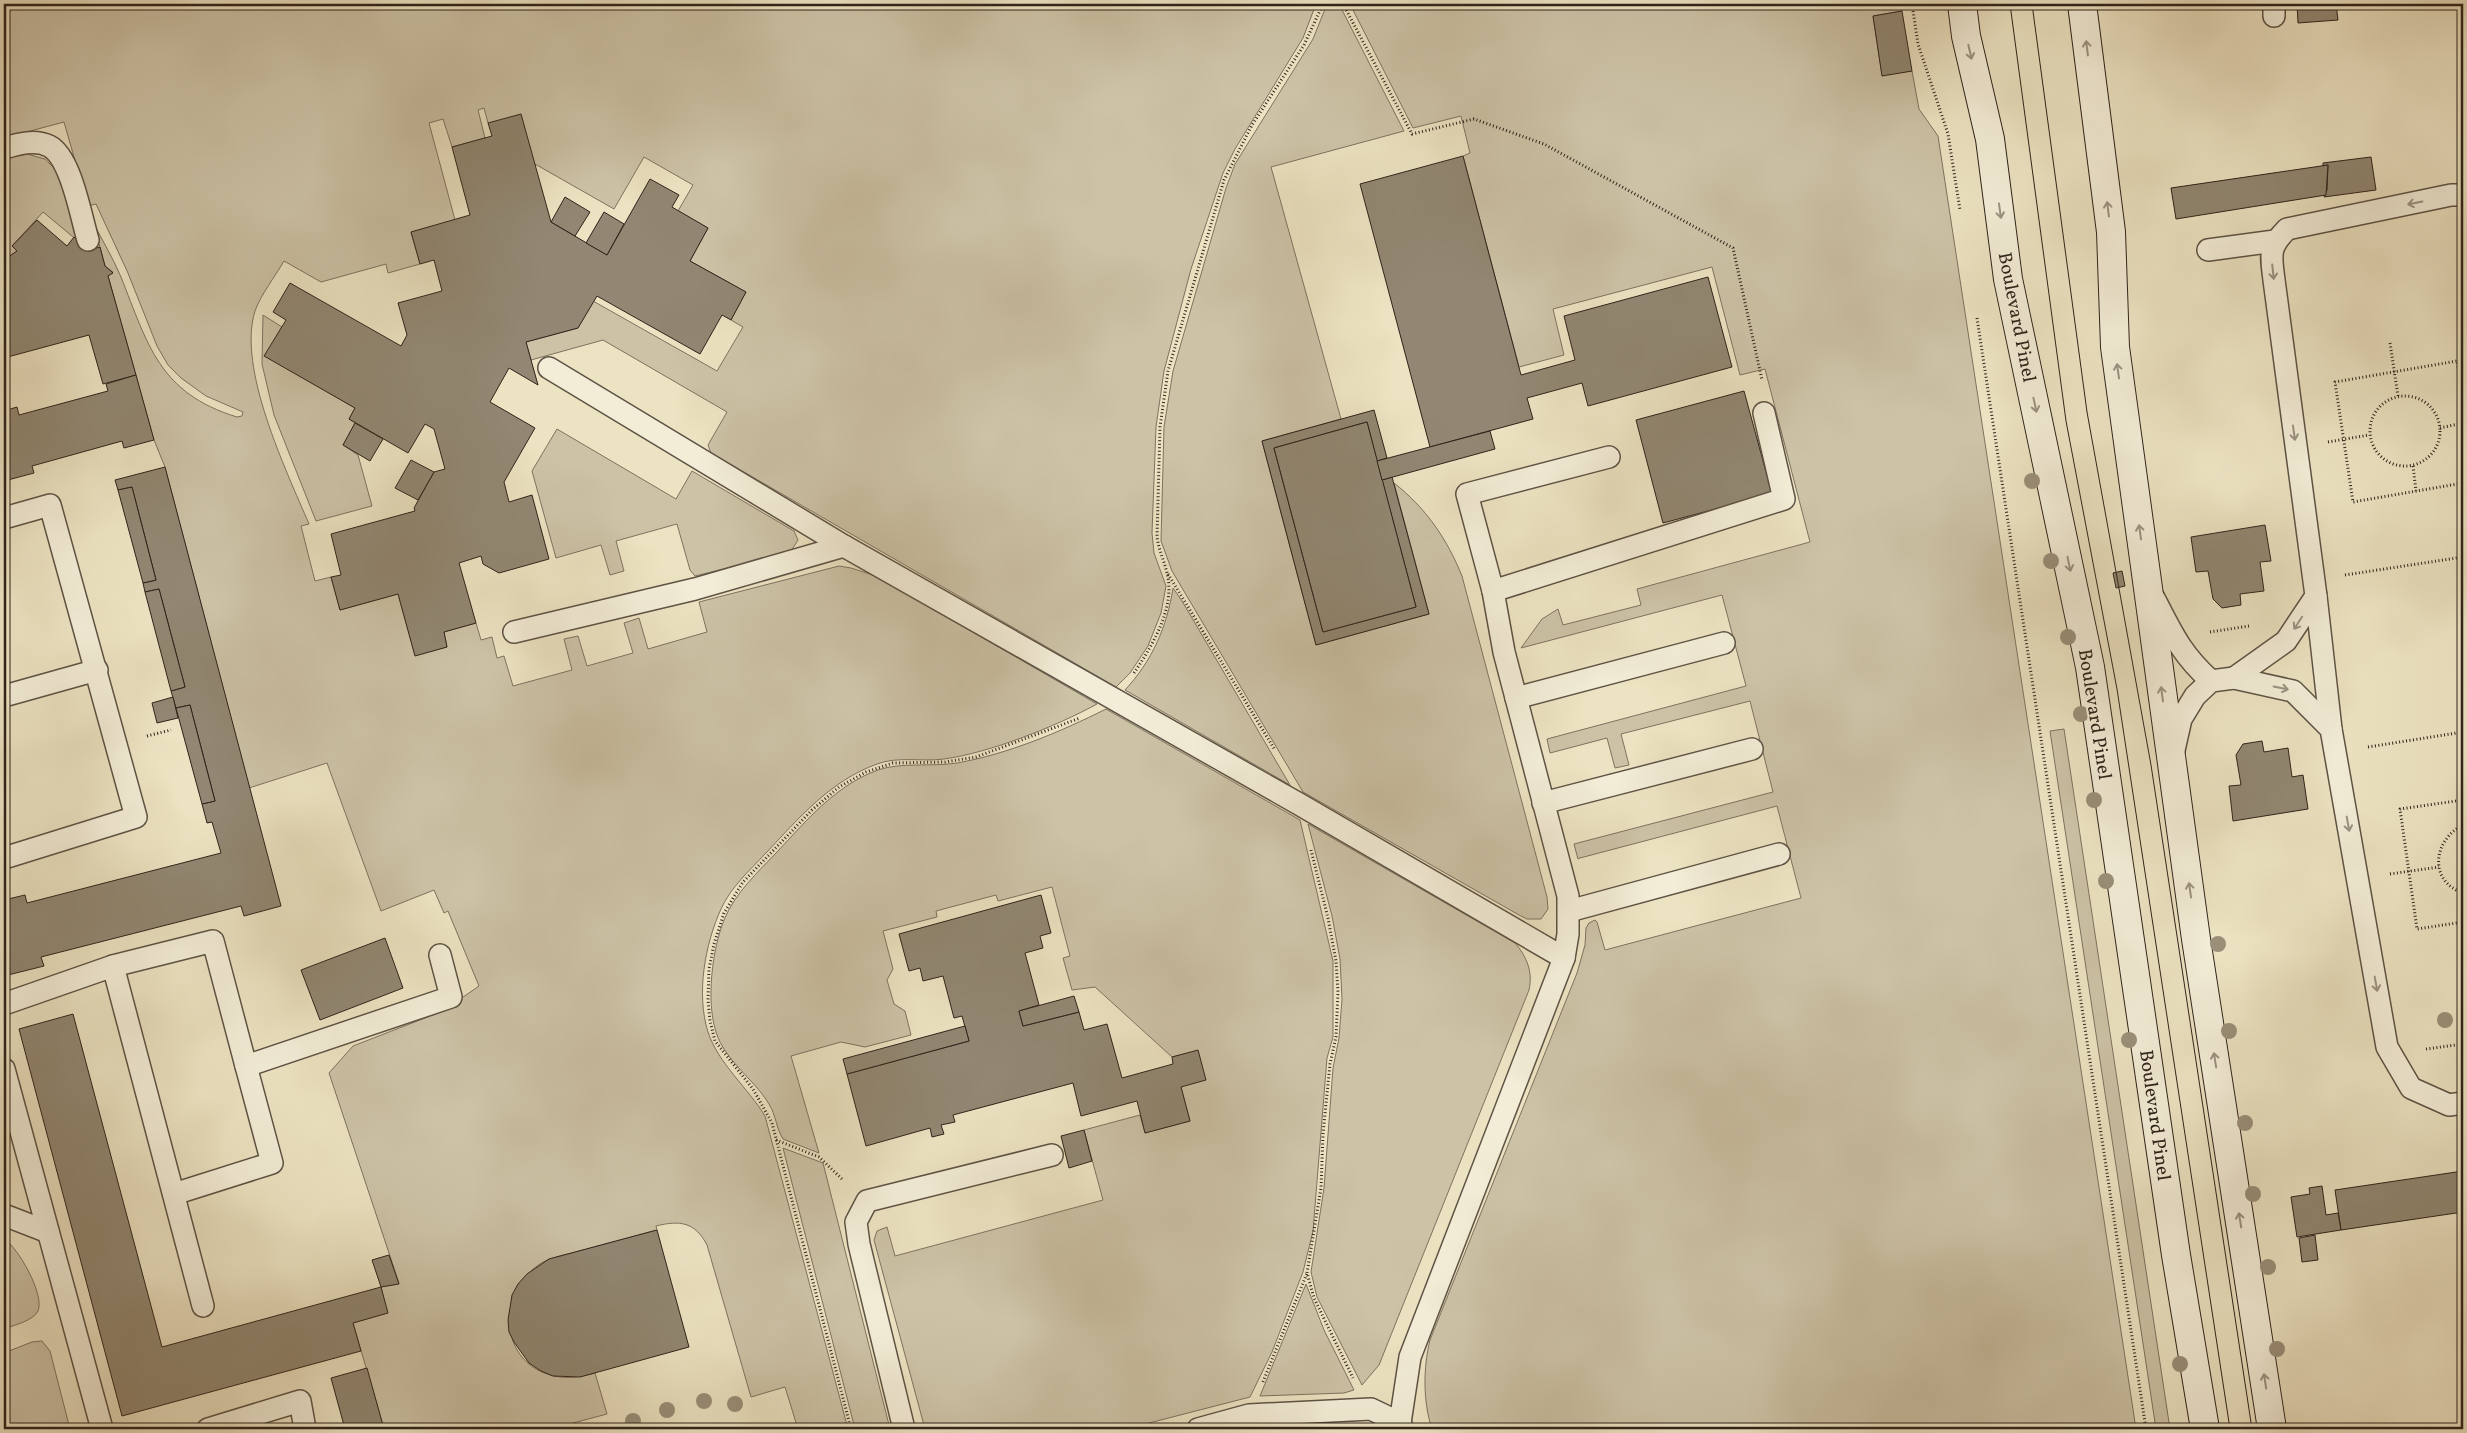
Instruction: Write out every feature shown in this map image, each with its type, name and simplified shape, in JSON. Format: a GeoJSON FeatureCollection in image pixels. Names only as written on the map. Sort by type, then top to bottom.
{"type":"FeatureCollection","features":[{"type":"Feature","properties":{"kind":"main road","name":"Boulevard Pinel"},"geometry":{"type":"LineString","coordinates":[[1962,4],[1966,36],[1990,139],[2008,279],[2090,667],[2175,1245],[2206,1429]]}},
{"type":"Feature","properties":{"kind":"main road"},"geometry":{"type":"LineString","coordinates":[[2082,4],[2111,232],[2115,347],[2146,580],[2196,938],[2272,1429]]}},
{"type":"Feature","properties":{"kind":"lane"},"geometry":{"type":"LineString","coordinates":[[4,148],[36,142],[49,146],[60,154],[67,169],[88,240]]}},
{"type":"Feature","properties":{"kind":"lane"},"geometry":{"type":"LineString","coordinates":[[2463,195],[2452,195],[2286,229],[2275,241],[2271,251],[2316,596],[2331,729],[2387,1047],[2411,1088],[2449,1105],[2463,1103]]}},
{"type":"Feature","properties":{"kind":"lane"},"geometry":{"type":"LineString","coordinates":[[2208,250],[2275,241]]}},
{"type":"Feature","properties":{"kind":"lane"},"geometry":{"type":"LineString","coordinates":[[549,368],[844,546],[1299,804],[1564,958]]}},
{"type":"Feature","properties":{"kind":"lane"},"geometry":{"type":"LineString","coordinates":[[1493,591],[1784,499],[1764,413]]}},
{"type":"Feature","properties":{"kind":"lane"},"geometry":{"type":"LineString","coordinates":[[1198,1429],[1249,1415],[1371,1409],[1402,1426],[1410,1357],[1564,958],[1569,911],[1568,896],[1504,652],[1493,591],[1468,494],[1609,457]]}},
{"type":"Feature","properties":{"kind":"lane"},"geometry":{"type":"LineString","coordinates":[[4,518],[50,505],[136,817],[4,858]]}},
{"type":"Feature","properties":{"kind":"lane"},"geometry":{"type":"LineString","coordinates":[[514,632],[695,589],[844,546]]}},
{"type":"Feature","properties":{"kind":"lane"},"geometry":{"type":"LineString","coordinates":[[2146,580],[2179,647],[2191,663],[2211,681]]}},
{"type":"Feature","properties":{"kind":"lane"},"geometry":{"type":"LineString","coordinates":[[2234,678],[2286,641],[2316,596]]}},
{"type":"Feature","properties":{"kind":"lane"},"geometry":{"type":"LineString","coordinates":[[1516,698],[1724,643]]}},
{"type":"Feature","properties":{"kind":"lane"},"geometry":{"type":"LineString","coordinates":[[4,696],[97,670]]}},
{"type":"Feature","properties":{"kind":"lane"},"geometry":{"type":"LineString","coordinates":[[2172,759],[2181,719],[2195,696],[2211,681],[2234,678],[2293,691],[2331,729]]}},
{"type":"Feature","properties":{"kind":"lane"},"geometry":{"type":"LineString","coordinates":[[1543,804],[1752,749]]}},
{"type":"Feature","properties":{"kind":"lane"},"geometry":{"type":"LineString","coordinates":[[1569,911],[1779,854]]}},
{"type":"Feature","properties":{"kind":"lane"},"geometry":{"type":"LineString","coordinates":[[4,1004],[113,966],[213,941],[272,1163],[174,1194]]}},
{"type":"Feature","properties":{"kind":"lane"},"geometry":{"type":"LineString","coordinates":[[246,1066],[451,997],[440,954]]}},
{"type":"Feature","properties":{"kind":"lane"},"geometry":{"type":"LineString","coordinates":[[113,966],[203,1306]]}},
{"type":"Feature","properties":{"kind":"lane"},"geometry":{"type":"LineString","coordinates":[[4,1069],[102,1429]]}},
{"type":"Feature","properties":{"kind":"lane"},"geometry":{"type":"LineString","coordinates":[[904,1429],[859,1244],[856,1222],[867,1201],[1052,1155]]}},
{"type":"Feature","properties":{"kind":"lane"},"geometry":{"type":"LineString","coordinates":[[4,1216],[48,1232]]}},
{"type":"Feature","properties":{"kind":"lane"},"geometry":{"type":"LineString","coordinates":[[208,1429],[300,1401],[305,1429]]}},
{"type":"Feature","properties":{"kind":"path"},"geometry":{"type":"LineString","coordinates":[[1276,753],[1167,573],[1159,554],[1157,536],[1160,427],[1168,370],[1224,180],[1252,125],[1304,45],[1323,4]]}},
{"type":"Feature","properties":{"kind":"path"},"geometry":{"type":"LineString","coordinates":[[1343,4],[1412,134],[1474,119],[1544,144],[1733,248],[1761,370],[1764,413]]}},
{"type":"Feature","properties":{"kind":"path"},"geometry":{"type":"LineString","coordinates":[[1912,4],[1918,44],[1948,134],[1960,212]]}},
{"type":"Feature","properties":{"kind":"path"},"geometry":{"type":"LineString","coordinates":[[1976,310],[2146,1429]]}},
{"type":"Feature","properties":{"kind":"path"},"geometry":{"type":"LineString","coordinates":[[2390,343],[2398,396]]}},
{"type":"Feature","properties":{"kind":"path"},"geometry":{"type":"LineString","coordinates":[[2463,402],[2456,361],[2335,382],[2353,502],[2463,483]]}},
{"type":"Feature","properties":{"kind":"path"},"geometry":{"type":"LineString","coordinates":[[2398,396],[2412,396],[2424,401],[2437,416],[2440,428],[2439,443],[2432,454],[2427,460],[2413,466],[2403,467],[2390,464],[2380,457],[2372,446],[2369,435],[2371,419],[2377,409],[2386,400],[2398,396]]}},
{"type":"Feature","properties":{"kind":"path"},"geometry":{"type":"LineString","coordinates":[[2440,428],[2463,423]]}},
{"type":"Feature","properties":{"kind":"path"},"geometry":{"type":"LineString","coordinates":[[2296,448],[2369,435]]}},
{"type":"Feature","properties":{"kind":"path"},"geometry":{"type":"LineString","coordinates":[[2413,466],[2416,491]]}},
{"type":"Feature","properties":{"kind":"path"},"geometry":{"type":"LineString","coordinates":[[851,1429],[776,1140],[763,1105],[715,1041],[710,1021],[709,969],[714,944],[724,913],[743,882],[812,810],[839,787],[866,772],[893,763],[935,762],[976,757],[1074,721],[1101,707],[1112,698],[1133,674],[1150,649],[1164,614],[1169,589],[1167,573]]}},
{"type":"Feature","properties":{"kind":"path"},"geometry":{"type":"LineString","coordinates":[[2360,748],[2463,732]]}},
{"type":"Feature","properties":{"kind":"path"},"geometry":{"type":"LineString","coordinates":[[2463,892],[2456,890],[2445,880],[2439,867],[2439,852],[2444,840],[2453,830],[2463,824],[2462,800],[2400,809],[2417,929],[2463,922]]}},
{"type":"Feature","properties":{"kind":"path"},"geometry":{"type":"LineString","coordinates":[[1249,1415],[1307,1273],[1321,1188],[1323,1134],[1330,1064],[1336,1038],[1338,992],[1336,961],[1328,918],[1299,804]]}},
{"type":"Feature","properties":{"kind":"path"},"geometry":{"type":"LineString","coordinates":[[2358,879],[2439,867]]}},
{"type":"Feature","properties":{"kind":"path"},"geometry":{"type":"LineString","coordinates":[[776,1140],[819,1157],[867,1201]]}},
{"type":"Feature","properties":{"kind":"path"},"geometry":{"type":"LineString","coordinates":[[1307,1273],[1314,1298],[1327,1328],[1371,1409]]}},
{"type":"Feature","properties":{"kind":"shaded area"},"geometry":{"type":"Polygon","coordinates":[[[4,4],[1316,4],[1303,38],[1235,149],[1223,173],[1191,269],[1164,371],[1156,427],[1152,533],[1154,553],[1166,586],[1161,613],[1148,646],[1130,673],[1116,687],[711,453],[708,445],[727,412],[603,340],[531,360],[526,342],[578,328],[593,301],[717,371],[743,327],[731,320],[746,292],[690,261],[708,228],[678,211],[693,185],[644,157],[614,209],[535,164],[488,123],[484,108],[478,110],[485,138],[452,147],[443,119],[429,123],[455,220],[411,232],[420,264],[388,273],[386,264],[321,282],[284,261],[264,292],[255,311],[251,334],[258,389],[277,448],[309,524],[301,526],[315,581],[331,577],[340,610],[398,594],[415,655],[447,647],[444,632],[476,623],[481,640],[492,637],[497,658],[504,656],[513,686],[572,670],[564,639],[578,636],[587,666],[633,653],[624,623],[639,618],[648,649],[707,632],[699,602],[839,566],[876,576],[1097,704],[1063,721],[1002,745],[944,759],[893,760],[877,764],[844,780],[803,814],[741,880],[725,901],[715,923],[704,969],[704,1017],[708,1032],[719,1054],[765,1116],[848,1429],[798,1429],[785,1387],[751,1397],[707,1245],[692,1227],[680,1223],[672,1223],[656,1226],[657,1230],[546,1260],[524,1279],[515,1294],[510,1311],[510,1328],[514,1344],[523,1358],[536,1369],[554,1376],[574,1377],[595,1373],[607,1414],[551,1429],[384,1429],[353,1323],[387,1313],[381,1287],[399,1283],[329,1073],[353,1046],[443,1011],[479,986],[448,911],[444,913],[434,890],[381,911],[327,763],[249,788],[165,467],[154,440],[108,276],[113,272],[105,266],[93,222],[118,270],[149,345],[173,380],[190,395],[211,407],[237,417],[242,416],[243,412],[206,396],[181,378],[168,365],[157,346],[128,273],[96,204],[88,206],[64,122],[4,138],[4,4]]]}},
{"type":"Feature","properties":{"kind":"shaded area"},"geometry":{"type":"Polygon","coordinates":[[[1327,4],[1339,4],[1404,131],[1271,167],[1341,419],[1262,441],[1316,645],[1429,614],[1394,483],[1426,514],[1450,549],[1462,576],[1547,897],[1548,909],[1541,919],[1527,919],[1519,915],[1303,792],[1172,571],[1161,541],[1164,427],[1173,371],[1226,188],[1235,164],[1313,39],[1327,4]]]}},
{"type":"Feature","properties":{"kind":"shaded area"},"geometry":{"type":"Polygon","coordinates":[[[1350,4],[1901,4],[1902,11],[1873,16],[1882,75],[1912,71],[1919,109],[1938,136],[2136,1429],[1432,1429],[1427,1408],[1425,1385],[1426,1362],[1430,1340],[1577,973],[1585,945],[1586,928],[1589,923],[1595,920],[1597,922],[1605,950],[1801,898],[1777,806],[1578,859],[1574,844],[1773,792],[1750,701],[1621,734],[1629,765],[1615,768],[1607,738],[1550,753],[1547,739],[1746,686],[1722,595],[1521,648],[1542,619],[1558,609],[1563,625],[1641,605],[1637,589],[1810,542],[1765,369],[1740,375],[1712,267],[1553,309],[1564,355],[1519,367],[1463,156],[1470,153],[1461,116],[1413,128],[1350,4]]]}},
{"type":"Feature","properties":{"kind":"shaded area"},"geometry":{"type":"Polygon","coordinates":[[[27,154],[45,159],[58,172],[78,241],[43,212],[12,246],[17,251],[4,260],[4,158],[27,154]]]}},
{"type":"Feature","properties":{"kind":"shaded area"},"geometry":{"type":"Polygon","coordinates":[[[263,315],[282,327],[265,356],[355,408],[349,419],[355,423],[343,445],[358,455],[372,506],[316,521],[274,415],[262,364],[263,315]]]}},
{"type":"Feature","properties":{"kind":"shaded area"},"geometry":{"type":"Polygon","coordinates":[[[557,429],[676,499],[692,471],[794,531],[798,540],[791,551],[782,555],[695,576],[690,570],[677,524],[616,541],[624,571],[610,575],[601,545],[556,558],[532,471],[557,429]]]}},
{"type":"Feature","properties":{"kind":"shaded area"},"geometry":{"type":"Polygon","coordinates":[[[1173,588],[1290,785],[1125,690],[1135,679],[1157,643],[1167,616],[1173,588]]]}},
{"type":"Feature","properties":{"kind":"shaded area"},"geometry":{"type":"Polygon","coordinates":[[[1106,709],[1300,820],[1333,961],[1333,1037],[1327,1058],[1313,1231],[1303,1272],[1272,1352],[1250,1397],[1126,1429],[925,1429],[874,1240],[877,1231],[887,1227],[895,1256],[1103,1200],[1084,1130],[1140,1115],[1145,1133],[1190,1121],[1181,1087],[1198,1051],[1172,1057],[1095,987],[1072,990],[1063,958],[1070,956],[1052,887],[998,901],[996,895],[936,911],[937,917],[883,931],[893,969],[887,980],[894,1004],[905,1011],[911,1035],[865,1047],[841,1042],[791,1056],[819,1153],[783,1139],[769,1104],[756,1086],[733,1061],[720,1042],[711,1006],[716,946],[729,910],[747,884],[811,816],[835,794],[849,785],[878,770],[896,766],[957,763],[995,754],[1052,734],[1106,709]]]}},
{"type":"Feature","properties":{"kind":"shaded area"},"geometry":{"type":"Polygon","coordinates":[[[2064,729],[2170,1429],[2156,1429],[2050,731],[2064,729]]]}},
{"type":"Feature","properties":{"kind":"shaded area"},"geometry":{"type":"Polygon","coordinates":[[[1308,824],[1515,943],[1526,959],[1530,977],[1529,990],[1379,1365],[1362,1385],[1317,1297],[1311,1272],[1324,1188],[1333,1068],[1339,1038],[1342,999],[1340,959],[1332,916],[1308,824]]]}},
{"type":"Feature","properties":{"kind":"shaded area"},"geometry":{"type":"Polygon","coordinates":[[[783,1148],[823,1163],[890,1429],[855,1429],[783,1148]]]}},
{"type":"Feature","properties":{"kind":"shaded area"},"geometry":{"type":"Polygon","coordinates":[[[4,1239],[16,1251],[29,1272],[38,1294],[39,1304],[38,1311],[32,1317],[4,1329],[4,1239]]]}},
{"type":"Feature","properties":{"kind":"shaded area"},"geometry":{"type":"Polygon","coordinates":[[[1306,1284],[1324,1330],[1354,1390],[1344,1393],[1260,1396],[1306,1284]]]}},
{"type":"Feature","properties":{"kind":"shaded area"},"geometry":{"type":"Polygon","coordinates":[[[42,1341],[50,1351],[70,1429],[4,1429],[4,1353],[32,1342],[42,1341]]]}},
{"type":"Feature","properties":{"kind":"building"},"geometry":{"type":"Polygon","coordinates":[[[2155,4],[2184,4],[2155,8],[2155,4]]]}},
{"type":"Feature","properties":{"kind":"building"},"geometry":{"type":"Polygon","coordinates":[[[2297,4],[2336,4],[2338,20],[2298,23],[2297,4]]]}},
{"type":"Feature","properties":{"kind":"building"},"geometry":{"type":"Polygon","coordinates":[[[1902,11],[1912,71],[1882,76],[1873,16],[1902,11]]]}},
{"type":"Feature","properties":{"kind":"building"},"geometry":{"type":"Polygon","coordinates":[[[521,114],[551,222],[607,255],[650,179],[679,195],[672,207],[708,228],[690,261],[746,292],[731,320],[722,315],[700,354],[597,296],[578,328],[526,342],[538,385],[509,368],[490,402],[535,428],[504,482],[509,502],[532,495],[549,559],[499,573],[483,564],[481,556],[459,563],[476,623],[444,632],[447,647],[415,656],[398,594],[340,610],[331,577],[341,575],[331,534],[415,511],[414,508],[434,472],[445,469],[434,429],[425,424],[408,453],[349,419],[355,408],[264,356],[286,320],[273,312],[290,283],[401,346],[407,335],[398,303],[442,291],[434,260],[420,264],[411,232],[470,215],[452,147],[492,136],[488,123],[521,114]]]}},
{"type":"Feature","properties":{"kind":"building"},"geometry":{"type":"Polygon","coordinates":[[[1463,156],[1521,375],[1575,360],[1564,316],[1708,277],[1732,367],[1588,406],[1582,383],[1527,398],[1533,419],[1430,447],[1360,184],[1463,156]]]}},
{"type":"Feature","properties":{"kind":"building"},"geometry":{"type":"Polygon","coordinates":[[[2371,157],[2376,190],[2324,197],[2327,190],[2328,165],[2323,166],[2323,163],[2371,157]]]}},
{"type":"Feature","properties":{"kind":"building"},"geometry":{"type":"Polygon","coordinates":[[[2328,165],[2326,195],[2176,219],[2171,188],[2328,165]]]}},
{"type":"Feature","properties":{"kind":"building"},"geometry":{"type":"Polygon","coordinates":[[[565,197],[590,212],[575,236],[551,222],[565,197]]]}},
{"type":"Feature","properties":{"kind":"building"},"geometry":{"type":"Polygon","coordinates":[[[604,212],[624,224],[607,255],[586,243],[604,212]]]}},
{"type":"Feature","properties":{"kind":"building"},"geometry":{"type":"Polygon","coordinates":[[[37,220],[67,246],[74,237],[89,250],[100,247],[105,266],[113,273],[108,276],[136,375],[103,384],[89,335],[4,358],[4,260],[17,251],[12,246],[37,220]]]}},
{"type":"Feature","properties":{"kind":"building"},"geometry":{"type":"Polygon","coordinates":[[[136,375],[154,440],[124,448],[122,441],[32,466],[34,473],[4,481],[4,411],[17,407],[19,415],[108,391],[106,384],[136,375]]]}},
{"type":"Feature","properties":{"kind":"building"},"geometry":{"type":"Polygon","coordinates":[[[1744,391],[1772,494],[1663,523],[1636,420],[1744,391]]]}},
{"type":"Feature","properties":{"kind":"building"},"geometry":{"type":"Polygon","coordinates":[[[1374,410],[1387,458],[1377,461],[1367,422],[1274,448],[1323,632],[1416,607],[1382,480],[1392,477],[1429,614],[1316,645],[1262,441],[1374,410]]]}},
{"type":"Feature","properties":{"kind":"building"},"geometry":{"type":"Polygon","coordinates":[[[1367,422],[1416,607],[1323,632],[1274,448],[1367,422]]]}},
{"type":"Feature","properties":{"kind":"building"},"geometry":{"type":"Polygon","coordinates":[[[355,423],[383,439],[370,461],[343,445],[355,423]]]}},
{"type":"Feature","properties":{"kind":"building"},"geometry":{"type":"Polygon","coordinates":[[[1490,431],[1495,449],[1382,480],[1377,461],[1490,431]]]}},
{"type":"Feature","properties":{"kind":"building"},"geometry":{"type":"Polygon","coordinates":[[[411,460],[434,472],[418,500],[395,488],[411,460]]]}},
{"type":"Feature","properties":{"kind":"building"},"geometry":{"type":"Polygon","coordinates":[[[165,467],[281,906],[244,916],[241,906],[41,957],[44,966],[4,976],[4,900],[25,895],[27,903],[221,853],[212,822],[207,823],[202,804],[215,801],[190,705],[176,708],[171,691],[185,687],[159,589],[145,592],[143,583],[156,580],[132,487],[118,490],[115,480],[165,467]]]}},
{"type":"Feature","properties":{"kind":"building"},"geometry":{"type":"Polygon","coordinates":[[[132,487],[156,580],[143,583],[118,490],[132,487]]]}},
{"type":"Feature","properties":{"kind":"building"},"geometry":{"type":"Polygon","coordinates":[[[2265,525],[2271,561],[2260,562],[2264,591],[2240,594],[2241,605],[2222,608],[2213,599],[2208,571],[2196,572],[2191,537],[2265,525]]]}},
{"type":"Feature","properties":{"kind":"building"},"geometry":{"type":"Polygon","coordinates":[[[2122,571],[2125,586],[2116,588],[2113,573],[2122,571]]]}},
{"type":"Feature","properties":{"kind":"building"},"geometry":{"type":"Polygon","coordinates":[[[159,589],[185,687],[171,691],[145,592],[159,589]]]}},
{"type":"Feature","properties":{"kind":"building"},"geometry":{"type":"Polygon","coordinates":[[[173,697],[178,718],[157,723],[152,703],[173,697]]]}},
{"type":"Feature","properties":{"kind":"building"},"geometry":{"type":"Polygon","coordinates":[[[190,705],[215,801],[202,804],[176,708],[190,705]]]}},
{"type":"Feature","properties":{"kind":"building"},"geometry":{"type":"Polygon","coordinates":[[[2262,741],[2264,752],[2288,748],[2292,777],[2303,775],[2308,809],[2233,821],[2229,786],[2241,785],[2236,755],[2243,744],[2262,741]]]}},
{"type":"Feature","properties":{"kind":"building"},"geometry":{"type":"Polygon","coordinates":[[[1041,895],[1051,933],[1040,936],[1043,948],[1025,953],[1039,1005],[1019,1011],[1023,1026],[1079,1012],[1084,1030],[1107,1024],[1122,1078],[1173,1064],[1172,1057],[1198,1050],[1206,1080],[1181,1087],[1190,1121],[1145,1133],[1137,1101],[1081,1116],[1073,1083],[953,1115],[955,1122],[941,1125],[944,1134],[932,1137],[930,1128],[866,1146],[847,1074],[969,1041],[962,1016],[954,1018],[943,976],[923,981],[920,968],[909,971],[899,934],[1041,895]]]}},
{"type":"Feature","properties":{"kind":"building"},"geometry":{"type":"Polygon","coordinates":[[[385,938],[403,988],[320,1020],[301,970],[385,938]]]}},
{"type":"Feature","properties":{"kind":"building"},"geometry":{"type":"Polygon","coordinates":[[[1074,996],[1079,1012],[1023,1026],[1019,1011],[1074,996]]]}},
{"type":"Feature","properties":{"kind":"building"},"geometry":{"type":"Polygon","coordinates":[[[73,1014],[162,1347],[381,1287],[388,1313],[353,1323],[361,1351],[122,1416],[19,1029],[73,1014]]]}},
{"type":"Feature","properties":{"kind":"building"},"geometry":{"type":"Polygon","coordinates":[[[965,1026],[969,1041],[847,1074],[843,1059],[965,1026]]]}},
{"type":"Feature","properties":{"kind":"building"},"geometry":{"type":"Polygon","coordinates":[[[1084,1130],[1092,1161],[1069,1168],[1061,1136],[1084,1130]]]}},
{"type":"Feature","properties":{"kind":"building"},"geometry":{"type":"Polygon","coordinates":[[[2463,1171],[2463,1212],[2341,1230],[2335,1190],[2463,1171]]]}},
{"type":"Feature","properties":{"kind":"building"},"geometry":{"type":"Polygon","coordinates":[[[2322,1186],[2326,1215],[2338,1213],[2341,1230],[2297,1237],[2291,1197],[2310,1194],[2309,1188],[2322,1186]]]}},
{"type":"Feature","properties":{"kind":"building"},"geometry":{"type":"Polygon","coordinates":[[[657,1230],[689,1347],[580,1377],[553,1376],[529,1363],[509,1332],[508,1320],[512,1295],[518,1284],[527,1274],[549,1259],[657,1230]]]}},
{"type":"Feature","properties":{"kind":"building"},"geometry":{"type":"Polygon","coordinates":[[[2315,1235],[2318,1260],[2302,1262],[2299,1238],[2315,1235]]]}},
{"type":"Feature","properties":{"kind":"building"},"geometry":{"type":"Polygon","coordinates":[[[389,1255],[399,1284],[381,1287],[372,1260],[389,1255]]]}},
{"type":"Feature","properties":{"kind":"building"},"geometry":{"type":"Polygon","coordinates":[[[367,1368],[384,1429],[345,1429],[331,1378],[367,1368]]]}},
{"type":"Feature","properties":{"kind":"tram line"},"geometry":{"type":"LineString","coordinates":[[2010,4],[2066,421],[2117,689],[2230,1429]]}},
{"type":"Feature","properties":{"kind":"tram line"},"geometry":{"type":"LineString","coordinates":[[2032,4],[2087,412],[2151,765],[2252,1429]]}}]}
